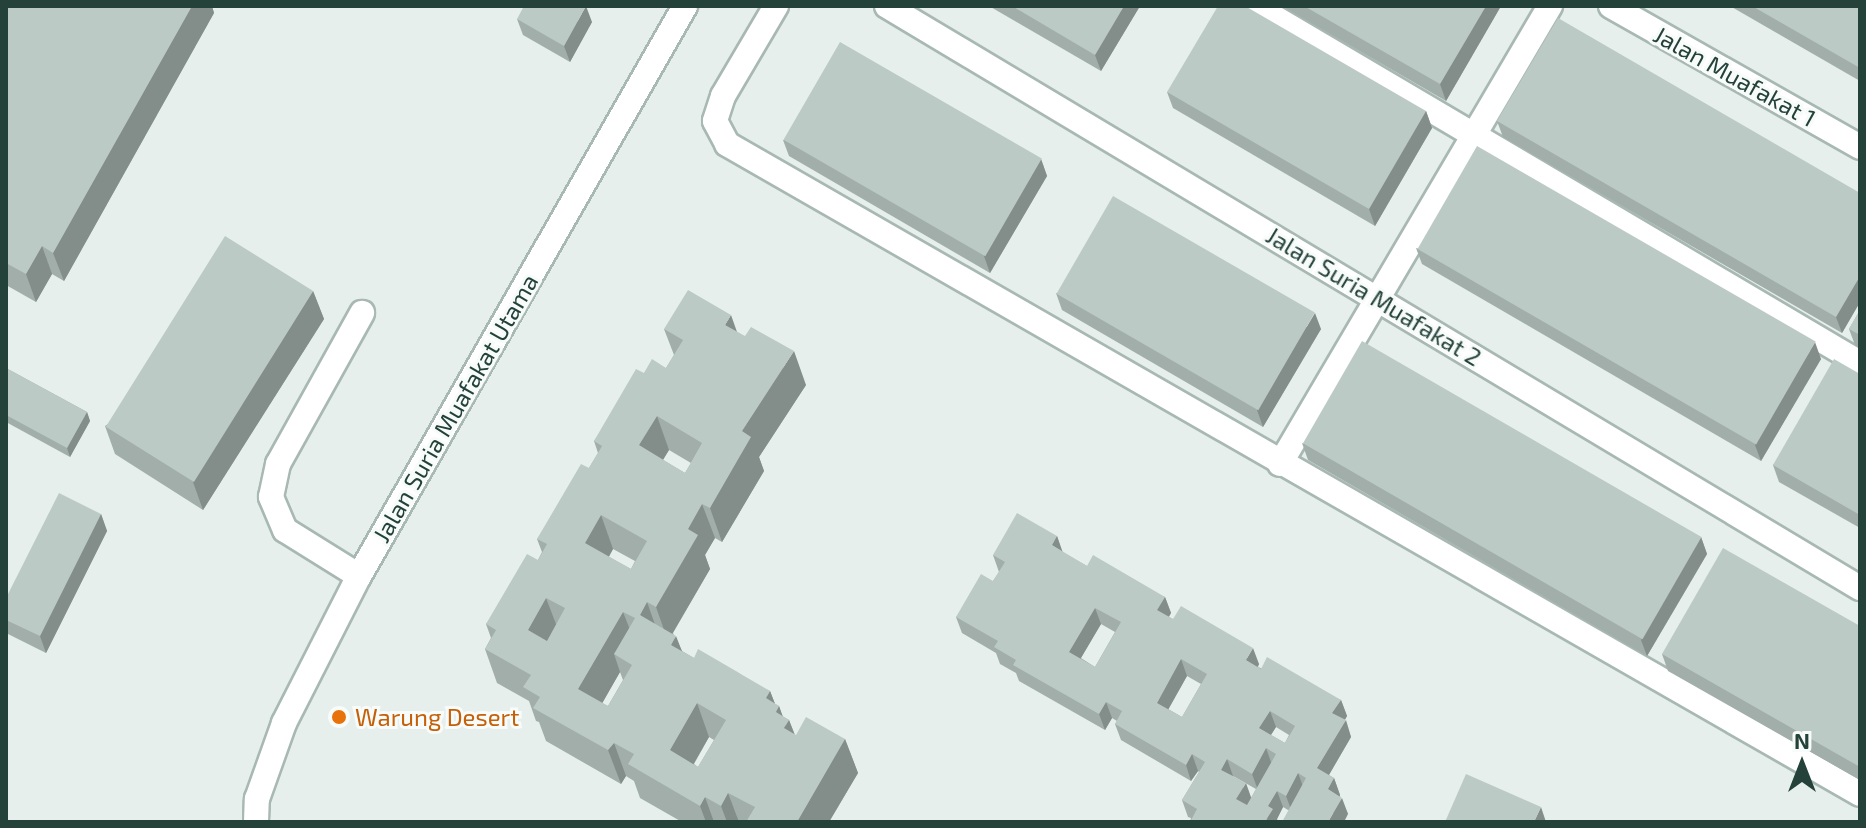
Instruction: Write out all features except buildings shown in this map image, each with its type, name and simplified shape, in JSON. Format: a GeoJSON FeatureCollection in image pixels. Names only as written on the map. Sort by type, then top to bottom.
{"type":"FeatureCollection","features":[{"type":"Feature","properties":{"kind":"street","name":"Jalan Suria Muafakat Utama"},"geometry":{"type":"LineString","coordinates":[[256,822],[257,799],[284,723],[359,576],[685,6]]}},
{"type":"Feature","properties":{"kind":"street"},"geometry":{"type":"LineString","coordinates":[[776,6],[723,96],[715,121],[727,144],[1860,794]]}},
{"type":"Feature","properties":{"kind":"street","name":"Jalan Suria Muafakat 2"},"geometry":{"type":"LineString","coordinates":[[887,6],[1860,588]]}},
{"type":"Feature","properties":{"kind":"street"},"geometry":{"type":"LineString","coordinates":[[1255,6],[1860,363]]}},
{"type":"Feature","properties":{"kind":"street"},"geometry":{"type":"LineString","coordinates":[[1280,464],[1381,299],[1550,6]]}},
{"type":"Feature","properties":{"kind":"street","name":"Jalan Muafakat 1"},"geometry":{"type":"LineString","coordinates":[[1611,6],[1860,147]]}},
{"type":"Feature","properties":{"kind":"street"},"geometry":{"type":"LineString","coordinates":[[359,576],[285,530],[271,497],[278,464],[362,313]]}},
{"type":"Feature","properties":{"kind":"place","name":"Warung Desert"},"geometry":{"type":"Point","coordinates":[339,717]}}]}
